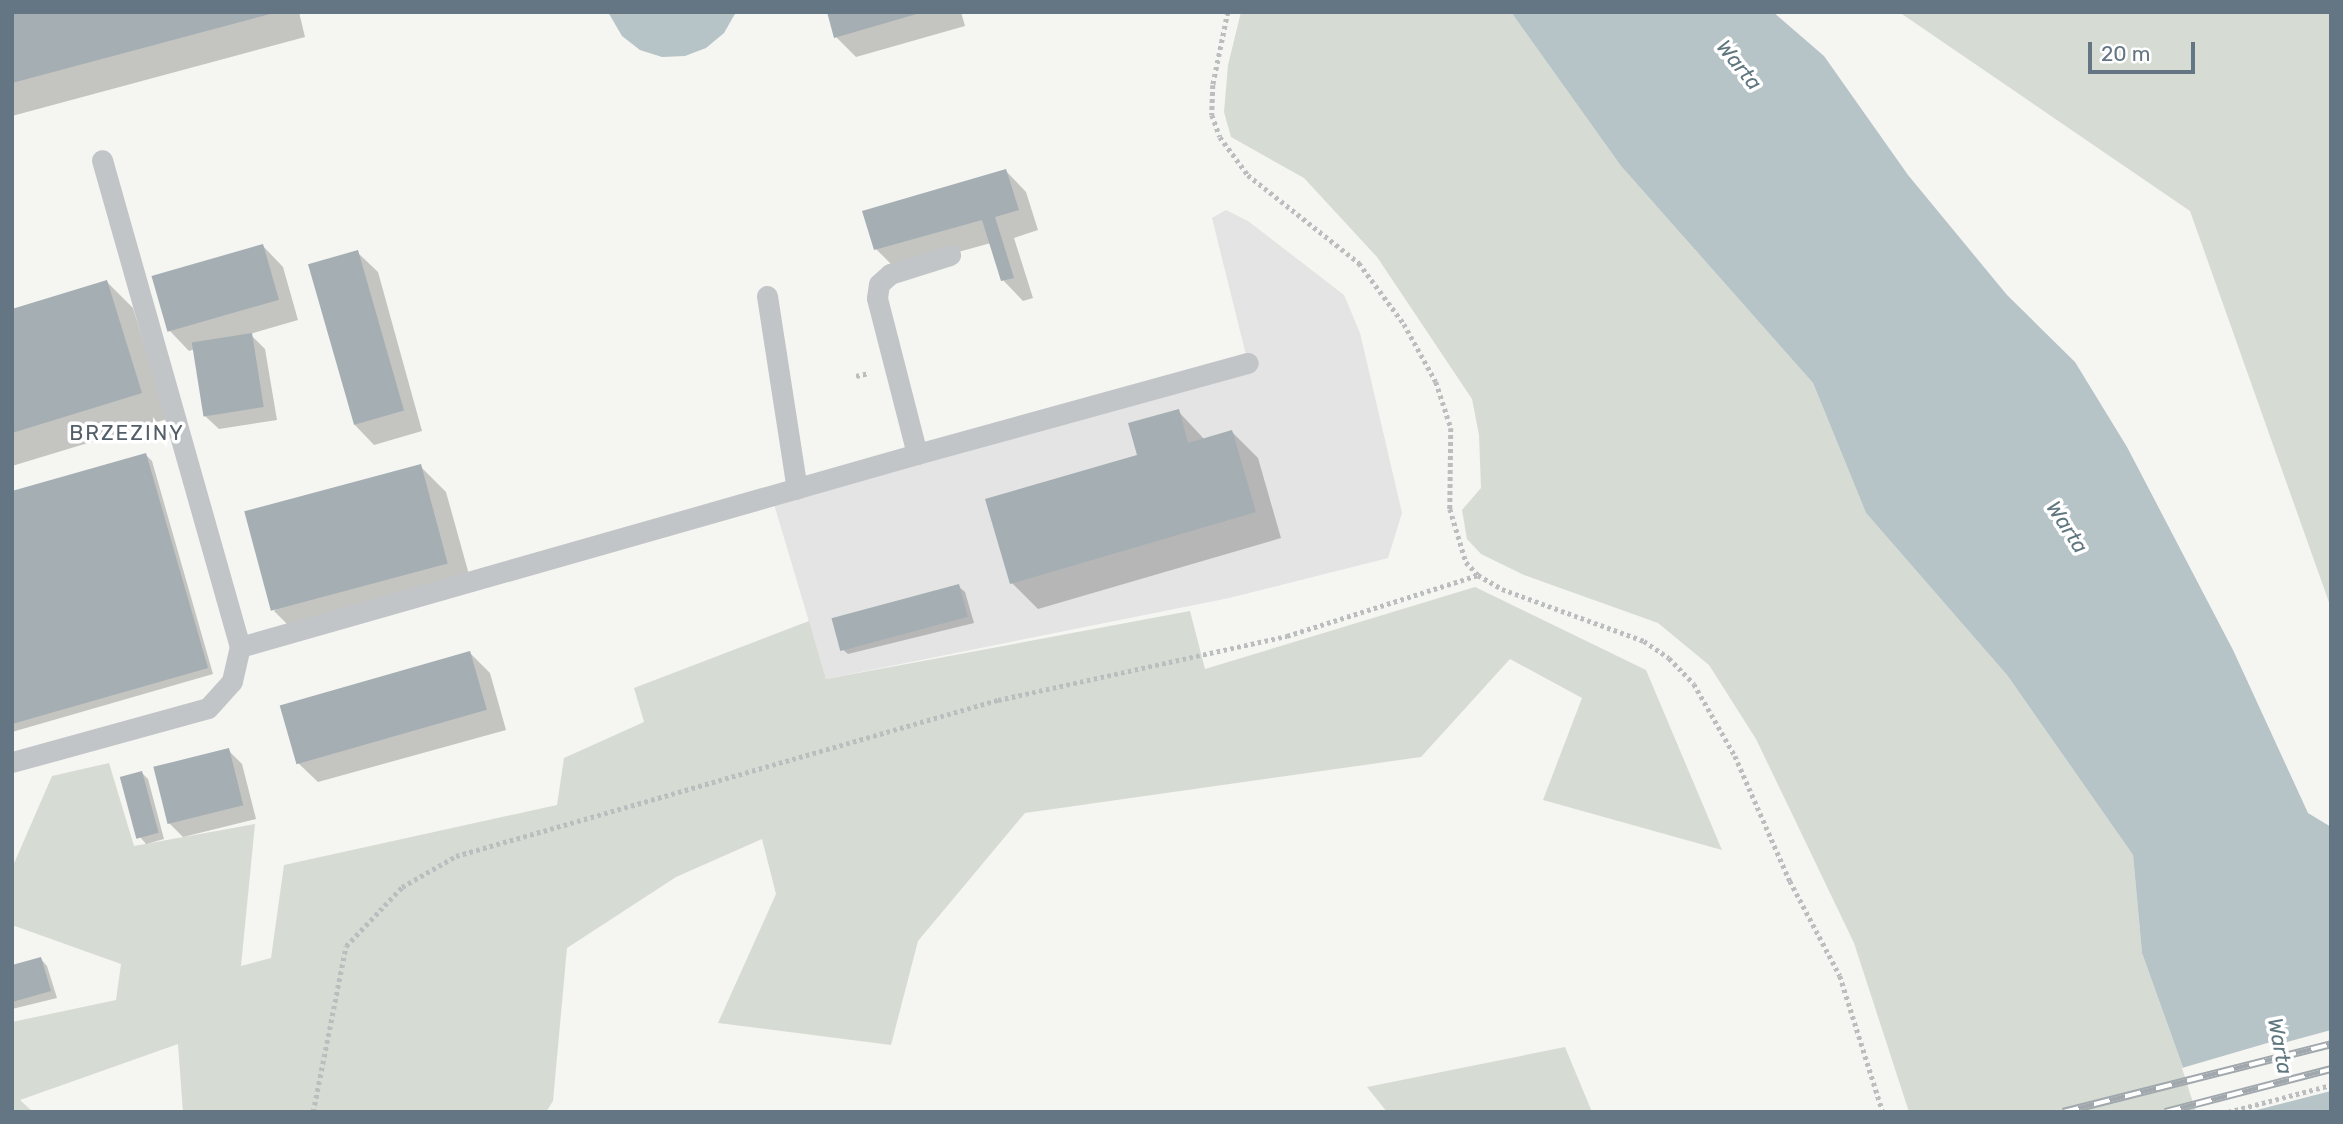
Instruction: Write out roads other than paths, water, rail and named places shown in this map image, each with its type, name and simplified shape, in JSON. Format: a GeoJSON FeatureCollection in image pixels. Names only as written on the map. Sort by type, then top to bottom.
{"type":"FeatureCollection","features":[{"type":"Feature","properties":{"kind":"lane"},"geometry":{"type":"LineString","coordinates":[[12,762],[208,708],[232,681],[240,647],[102,160]]}},
{"type":"Feature","properties":{"kind":"lane"},"geometry":{"type":"LineString","coordinates":[[917,454],[877,298],[879,284],[890,274],[950,255]]}},
{"type":"Feature","properties":{"kind":"lane"},"geometry":{"type":"LineString","coordinates":[[767,296],[797,489]]}},
{"type":"Feature","properties":{"kind":"lane"},"geometry":{"type":"LineString","coordinates":[[240,647],[917,454],[1248,363]]}},
{"type":"Feature","properties":{"kind":"water"},"geometry":{"type":"Polygon","coordinates":[[[608,12],[736,12],[724,33],[706,48],[685,56],[662,57],[640,50],[622,36],[608,12]]]}},
{"type":"Feature","properties":{"kind":"water","name":"Warta"},"geometry":{"type":"Polygon","coordinates":[[[1511,12],[1773,12],[1824,56],[1908,175],[2007,295],[2075,362],[2127,447],[2233,650],[2308,813],[2331,827],[2331,1112],[2199,1112],[2142,953],[2133,855],[2007,675],[1866,513],[1813,383],[1621,166],[1511,12]]]}},
{"type":"Feature","properties":{"kind":"railway"},"geometry":{"type":"LineString","coordinates":[[2063,1112],[2331,1044]]}},
{"type":"Feature","properties":{"kind":"railway"},"geometry":{"type":"LineString","coordinates":[[2165,1112],[2331,1069]]}},
{"type":"Feature","properties":{"kind":"district","name":"BRZEZINY"},"geometry":{"type":"Point","coordinates":[127,433]}}]}
